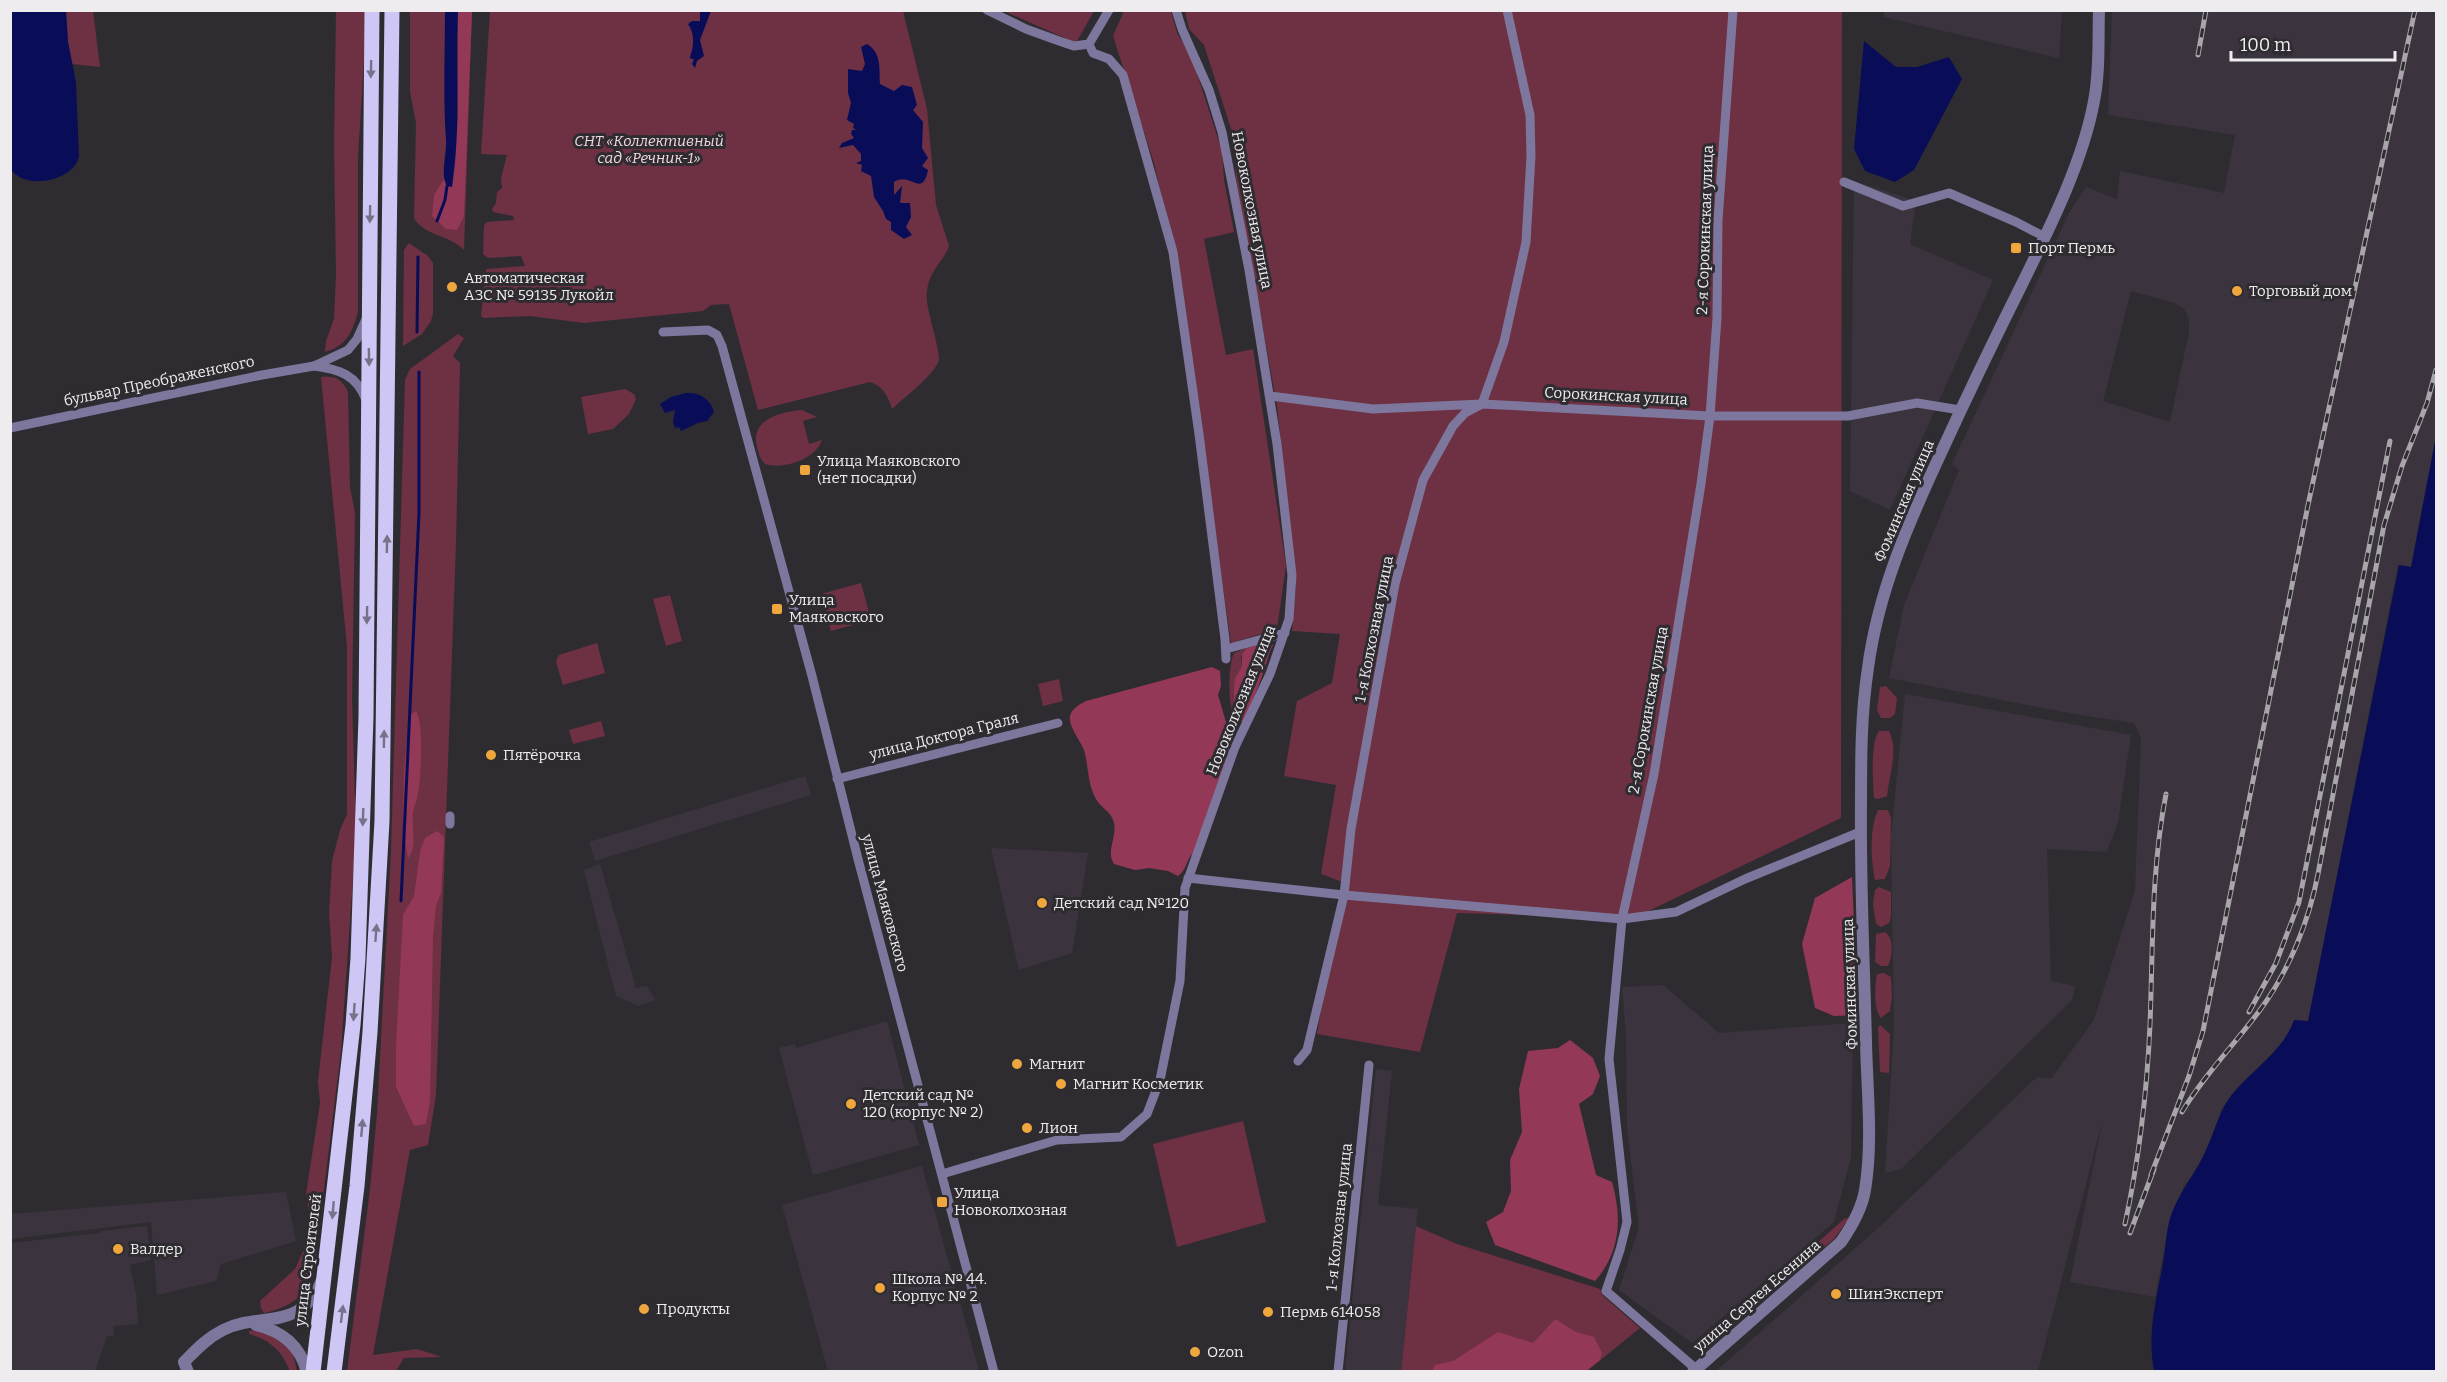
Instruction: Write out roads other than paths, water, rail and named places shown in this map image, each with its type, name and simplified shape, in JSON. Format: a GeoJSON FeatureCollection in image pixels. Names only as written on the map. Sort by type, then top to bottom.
{"type":"FeatureCollection","features":[{"type":"Feature","properties":{"kind":"main road","name":"улица Строителей"},"geometry":{"type":"LineString","coordinates":[[313,1371],[353,1025],[358,958],[366,717],[372,10]]}},
{"type":"Feature","properties":{"kind":"main road"},"geometry":{"type":"LineString","coordinates":[[334,1371],[357,1186],[370,1032],[382,821],[392,10]]}},
{"type":"Feature","properties":{"kind":"street"},"geometry":{"type":"LineString","coordinates":[[987,10],[1059,42],[1074,46],[1089,44],[1109,10]]}},
{"type":"Feature","properties":{"kind":"street","name":"Новоколхозная улица"},"geometry":{"type":"LineString","coordinates":[[942,1174],[1057,1140],[1121,1137],[1147,1114],[1160,1080],[1180,981],[1185,888],[1235,747],[1270,674],[1285,633],[1291,602],[1292,575],[1270,396],[1249,270],[1222,132],[1209,90],[1176,10]]}},
{"type":"Feature","properties":{"kind":"street"},"geometry":{"type":"LineString","coordinates":[[1482,404],[1504,342],[1526,242],[1531,156],[1530,115],[1507,10]]}},
{"type":"Feature","properties":{"kind":"street","name":"2-я Сорокинская улица"},"geometry":{"type":"LineString","coordinates":[[1694,1370],[1606,1291],[1627,1222],[1609,1059],[1622,919],[1654,774],[1710,416],[1717,318],[1718,220],[1733,10]]}},
{"type":"Feature","properties":{"kind":"street","name":"Фоминская улица"},"geometry":{"type":"LineString","coordinates":[[1841,1242],[1861,1207],[1867,1168],[1868,1114],[1860,832],[1864,697],[1874,633],[1899,546],[1960,410],[2044,237],[2070,175],[2094,104],[2099,10]]}},
{"type":"Feature","properties":{"kind":"street","name":"Новоколхозная улица"},"geometry":{"type":"LineString","coordinates":[[1089,44],[1093,53],[1109,59],[1123,75],[1173,252],[1199,434],[1226,659]]}},
{"type":"Feature","properties":{"kind":"street"},"geometry":{"type":"LineString","coordinates":[[1844,182],[1903,206],[1949,193],[2016,222],[2044,237]]}},
{"type":"Feature","properties":{"kind":"street"},"geometry":{"type":"LineString","coordinates":[[315,366],[341,354],[352,345],[363,327],[369,298]]}},
{"type":"Feature","properties":{"kind":"street","name":"улица Маяковского"},"geometry":{"type":"LineString","coordinates":[[663,332],[711,330],[717,335],[722,346],[812,676],[837,779],[994,1371]]}},
{"type":"Feature","properties":{"kind":"street"},"geometry":{"type":"LineString","coordinates":[[315,366],[337,370],[353,378],[365,396],[370,417]]}},
{"type":"Feature","properties":{"kind":"street","name":"бульвар Преображенского"},"geometry":{"type":"LineString","coordinates":[[10,429],[251,377],[315,366]]}},
{"type":"Feature","properties":{"kind":"street","name":"Сорокинская улица"},"geometry":{"type":"LineString","coordinates":[[1270,396],[1372,409],[1482,404],[1710,416],[1848,416],[1917,404],[1960,410]]}},
{"type":"Feature","properties":{"kind":"street","name":"1-я Колхозная улица"},"geometry":{"type":"LineString","coordinates":[[1298,1061],[1306,1050],[1344,895],[1351,828],[1395,584],[1423,480],[1453,426],[1464,413],[1482,404]]}},
{"type":"Feature","properties":{"kind":"street"},"geometry":{"type":"LineString","coordinates":[[1226,649],[1285,633]]}},
{"type":"Feature","properties":{"kind":"street","name":"улица Доктора Граля"},"geometry":{"type":"LineString","coordinates":[[837,779],[1058,723]]}},
{"type":"Feature","properties":{"kind":"street"},"geometry":{"type":"LineString","coordinates":[[1188,878],[1344,895],[1622,919],[1676,912],[1745,879],[1860,832]]}},
{"type":"Feature","properties":{"kind":"street","name":"1-я Колхозная улица"},"geometry":{"type":"LineString","coordinates":[[1338,1371],[1369,1065]]}},
{"type":"Feature","properties":{"kind":"street","name":"улица Сергея Есенина"},"geometry":{"type":"LineString","coordinates":[[1694,1370],[1841,1242]]}},
{"type":"Feature","properties":{"kind":"street"},"geometry":{"type":"LineString","coordinates":[[188,1371],[184,1362],[204,1341],[224,1329],[280,1319],[305,1305],[320,1286],[327,1261]]}},
{"type":"Feature","properties":{"kind":"street"},"geometry":{"type":"LineString","coordinates":[[249,1323],[279,1333],[291,1342],[301,1355],[307,1371]]}},
{"type":"Feature","properties":{"kind":"waterway"},"geometry":{"type":"LineString","coordinates":[[437,221],[445,200],[447,186]]}},
{"type":"Feature","properties":{"kind":"waterway"},"geometry":{"type":"LineString","coordinates":[[417,332],[418,257]]}},
{"type":"Feature","properties":{"kind":"waterway"},"geometry":{"type":"LineString","coordinates":[[401,901],[419,513],[419,372]]}},
{"type":"Feature","properties":{"kind":"railway"},"geometry":{"type":"LineString","coordinates":[[2198,55],[2206,10]]}},
{"type":"Feature","properties":{"kind":"railway"},"geometry":{"type":"LineString","coordinates":[[2151,1175],[2189,1076],[2203,1031],[2308,505],[2415,10]]}},
{"type":"Feature","properties":{"kind":"railway"},"geometry":{"type":"LineString","coordinates":[[2182,1112],[2200,1085],[2270,995],[2297,945],[2309,910],[2318,874],[2384,525],[2402,466],[2427,403],[2436,370]]}},
{"type":"Feature","properties":{"kind":"railway"},"geometry":{"type":"LineString","coordinates":[[2249,1012],[2276,963],[2299,902],[2390,441]]}},
{"type":"Feature","properties":{"kind":"railway"},"geometry":{"type":"LineString","coordinates":[[2125,1224],[2138,1150],[2147,1075],[2155,880],[2166,794]]}},
{"type":"Feature","properties":{"kind":"railway"},"geometry":{"type":"LineString","coordinates":[[2130,1233],[2154,1169]]}},
{"type":"Feature","properties":{"kind":"place","name":"Порт Пермь"},"geometry":{"type":"Point","coordinates":[2016,248]}},
{"type":"Feature","properties":{"kind":"place","name":"Автоматическая АЗС № 59135 Лукойл"},"geometry":{"type":"Point","coordinates":[452,287]}},
{"type":"Feature","properties":{"kind":"place","name":"Торговый дом"},"geometry":{"type":"Point","coordinates":[2237,291]}},
{"type":"Feature","properties":{"kind":"place","name":"Улица Маяковского (нет посадки)"},"geometry":{"type":"Point","coordinates":[805,470]}},
{"type":"Feature","properties":{"kind":"place","name":"Улица Маяковского"},"geometry":{"type":"Point","coordinates":[777,609]}},
{"type":"Feature","properties":{"kind":"place","name":"Пятёрочка"},"geometry":{"type":"Point","coordinates":[491,755]}},
{"type":"Feature","properties":{"kind":"place","name":"Детский сад №120"},"geometry":{"type":"Point","coordinates":[1042,903]}},
{"type":"Feature","properties":{"kind":"place","name":"Магнит"},"geometry":{"type":"Point","coordinates":[1017,1064]}},
{"type":"Feature","properties":{"kind":"place","name":"Магнит Косметик"},"geometry":{"type":"Point","coordinates":[1061,1084]}},
{"type":"Feature","properties":{"kind":"place","name":"Детский сад № 120 (корпус № 2)"},"geometry":{"type":"Point","coordinates":[851,1104]}},
{"type":"Feature","properties":{"kind":"place","name":"Лион"},"geometry":{"type":"Point","coordinates":[1027,1128]}},
{"type":"Feature","properties":{"kind":"place","name":"Улица Новоколхозная"},"geometry":{"type":"Point","coordinates":[942,1202]}},
{"type":"Feature","properties":{"kind":"place","name":"Валдер"},"geometry":{"type":"Point","coordinates":[118,1249]}},
{"type":"Feature","properties":{"kind":"place","name":"Школа № 44. Корпус № 2"},"geometry":{"type":"Point","coordinates":[880,1288]}},
{"type":"Feature","properties":{"kind":"place","name":"ШинЭксперт"},"geometry":{"type":"Point","coordinates":[1836,1294]}},
{"type":"Feature","properties":{"kind":"place","name":"Продукты"},"geometry":{"type":"Point","coordinates":[644,1309]}},
{"type":"Feature","properties":{"kind":"place","name":"Пермь 614058"},"geometry":{"type":"Point","coordinates":[1268,1312]}},
{"type":"Feature","properties":{"kind":"place","name":"Ozon"},"geometry":{"type":"Point","coordinates":[1195,1352]}},
{"type":"Feature","properties":{"kind":"park label","name":"СНТ «Коллективный сад «Речник-1»"},"geometry":{"type":"Point","coordinates":[649,150]}}]}
